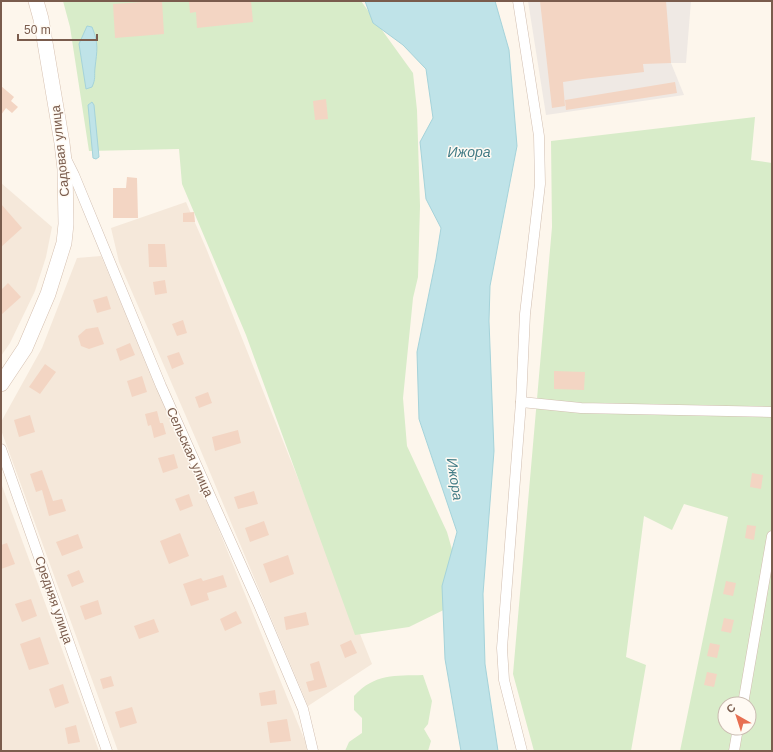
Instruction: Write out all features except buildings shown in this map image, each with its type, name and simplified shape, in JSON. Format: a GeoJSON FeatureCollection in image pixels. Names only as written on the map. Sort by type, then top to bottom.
{"type":"FeatureCollection","features":[{"type":"Feature","properties":{"kind":"main road","name":"Садовая улица"},"geometry":{"type":"LineString","coordinates":[[1,384],[28,341],[48,294],[64,243],[66,224],[63,155],[46,45],[36,1]]}},
{"type":"Feature","properties":{"kind":"street"},"geometry":{"type":"LineString","coordinates":[[518,1],[539,136],[540,184],[525,314],[521,402],[502,648],[504,680],[522,751]]}},
{"type":"Feature","properties":{"kind":"street","name":"Сельская улица"},"geometry":{"type":"LineString","coordinates":[[63,155],[74,175],[161,386],[259,605],[300,702],[313,751]]}},
{"type":"Feature","properties":{"kind":"street"},"geometry":{"type":"LineString","coordinates":[[521,402],[581,408],[772,412]]}},
{"type":"Feature","properties":{"kind":"street","name":"Средняя улица"},"geometry":{"type":"LineString","coordinates":[[1,449],[107,751]]}},
{"type":"Feature","properties":{"kind":"street"},"geometry":{"type":"LineString","coordinates":[[743,696],[772,536]]}},
{"type":"Feature","properties":{"kind":"street"},"geometry":{"type":"LineString","coordinates":[[734,751],[737,736]]}},
{"type":"Feature","properties":{"kind":"shaded area"},"geometry":{"type":"Polygon","coordinates":[[[528,1],[691,1],[686,63],[671,63],[684,95],[546,115],[528,1]]]}},
{"type":"Feature","properties":{"kind":"shaded area"},"geometry":{"type":"Polygon","coordinates":[[[1,183],[52,227],[46,257],[35,291],[10,343],[1,356],[1,183]]]}},
{"type":"Feature","properties":{"kind":"shaded area"},"geometry":{"type":"Polygon","coordinates":[[[186,202],[206,248],[372,664],[308,706],[198,444],[119,262],[111,228],[186,202]]]}},
{"type":"Feature","properties":{"kind":"shaded area"},"geometry":{"type":"Polygon","coordinates":[[[101,256],[214,518],[305,741],[307,751],[118,751],[1,430],[1,422],[42,348],[77,258],[101,256]]]}},
{"type":"Feature","properties":{"kind":"shaded area"},"geometry":{"type":"Polygon","coordinates":[[[1,483],[70,671],[99,751],[1,751],[1,483]]]}},
{"type":"Feature","properties":{"kind":"green space"},"geometry":{"type":"Polygon","coordinates":[[[63,1],[361,1],[413,73],[417,110],[420,206],[418,277],[413,298],[403,398],[407,446],[447,532],[466,599],[409,627],[355,635],[246,335],[182,184],[179,149],[89,151],[70,27],[63,1]]]}},
{"type":"Feature","properties":{"kind":"green space"},"geometry":{"type":"Polygon","coordinates":[[[755,117],[751,160],[772,163],[772,751],[680,751],[728,517],[684,504],[672,530],[644,516],[626,657],[646,665],[631,751],[534,751],[513,674],[552,227],[551,141],[755,117]]]}},
{"type":"Feature","properties":{"kind":"green space"},"geometry":{"type":"Polygon","coordinates":[[[423,675],[432,701],[428,724],[424,729],[431,741],[428,751],[345,751],[349,742],[362,733],[362,718],[354,710],[354,696],[370,683],[386,677],[423,675]]]}},
{"type":"Feature","properties":{"kind":"water","name":"Ижора"},"geometry":{"type":"Polygon","coordinates":[[[365,1],[495,1],[509,50],[517,146],[490,286],[489,321],[494,451],[483,594],[485,664],[498,751],[461,751],[445,659],[442,586],[457,532],[419,419],[417,352],[441,228],[426,199],[420,142],[433,118],[426,69],[403,45],[373,23],[365,1]]]}},
{"type":"Feature","properties":{"kind":"water"},"geometry":{"type":"Polygon","coordinates":[[[87,26],[92,27],[96,38],[97,47],[94,82],[92,87],[86,89],[79,44],[87,26]]]}},
{"type":"Feature","properties":{"kind":"water"},"geometry":{"type":"Polygon","coordinates":[[[92,102],[94,105],[99,157],[96,159],[93,158],[88,105],[92,102]]]}}]}
